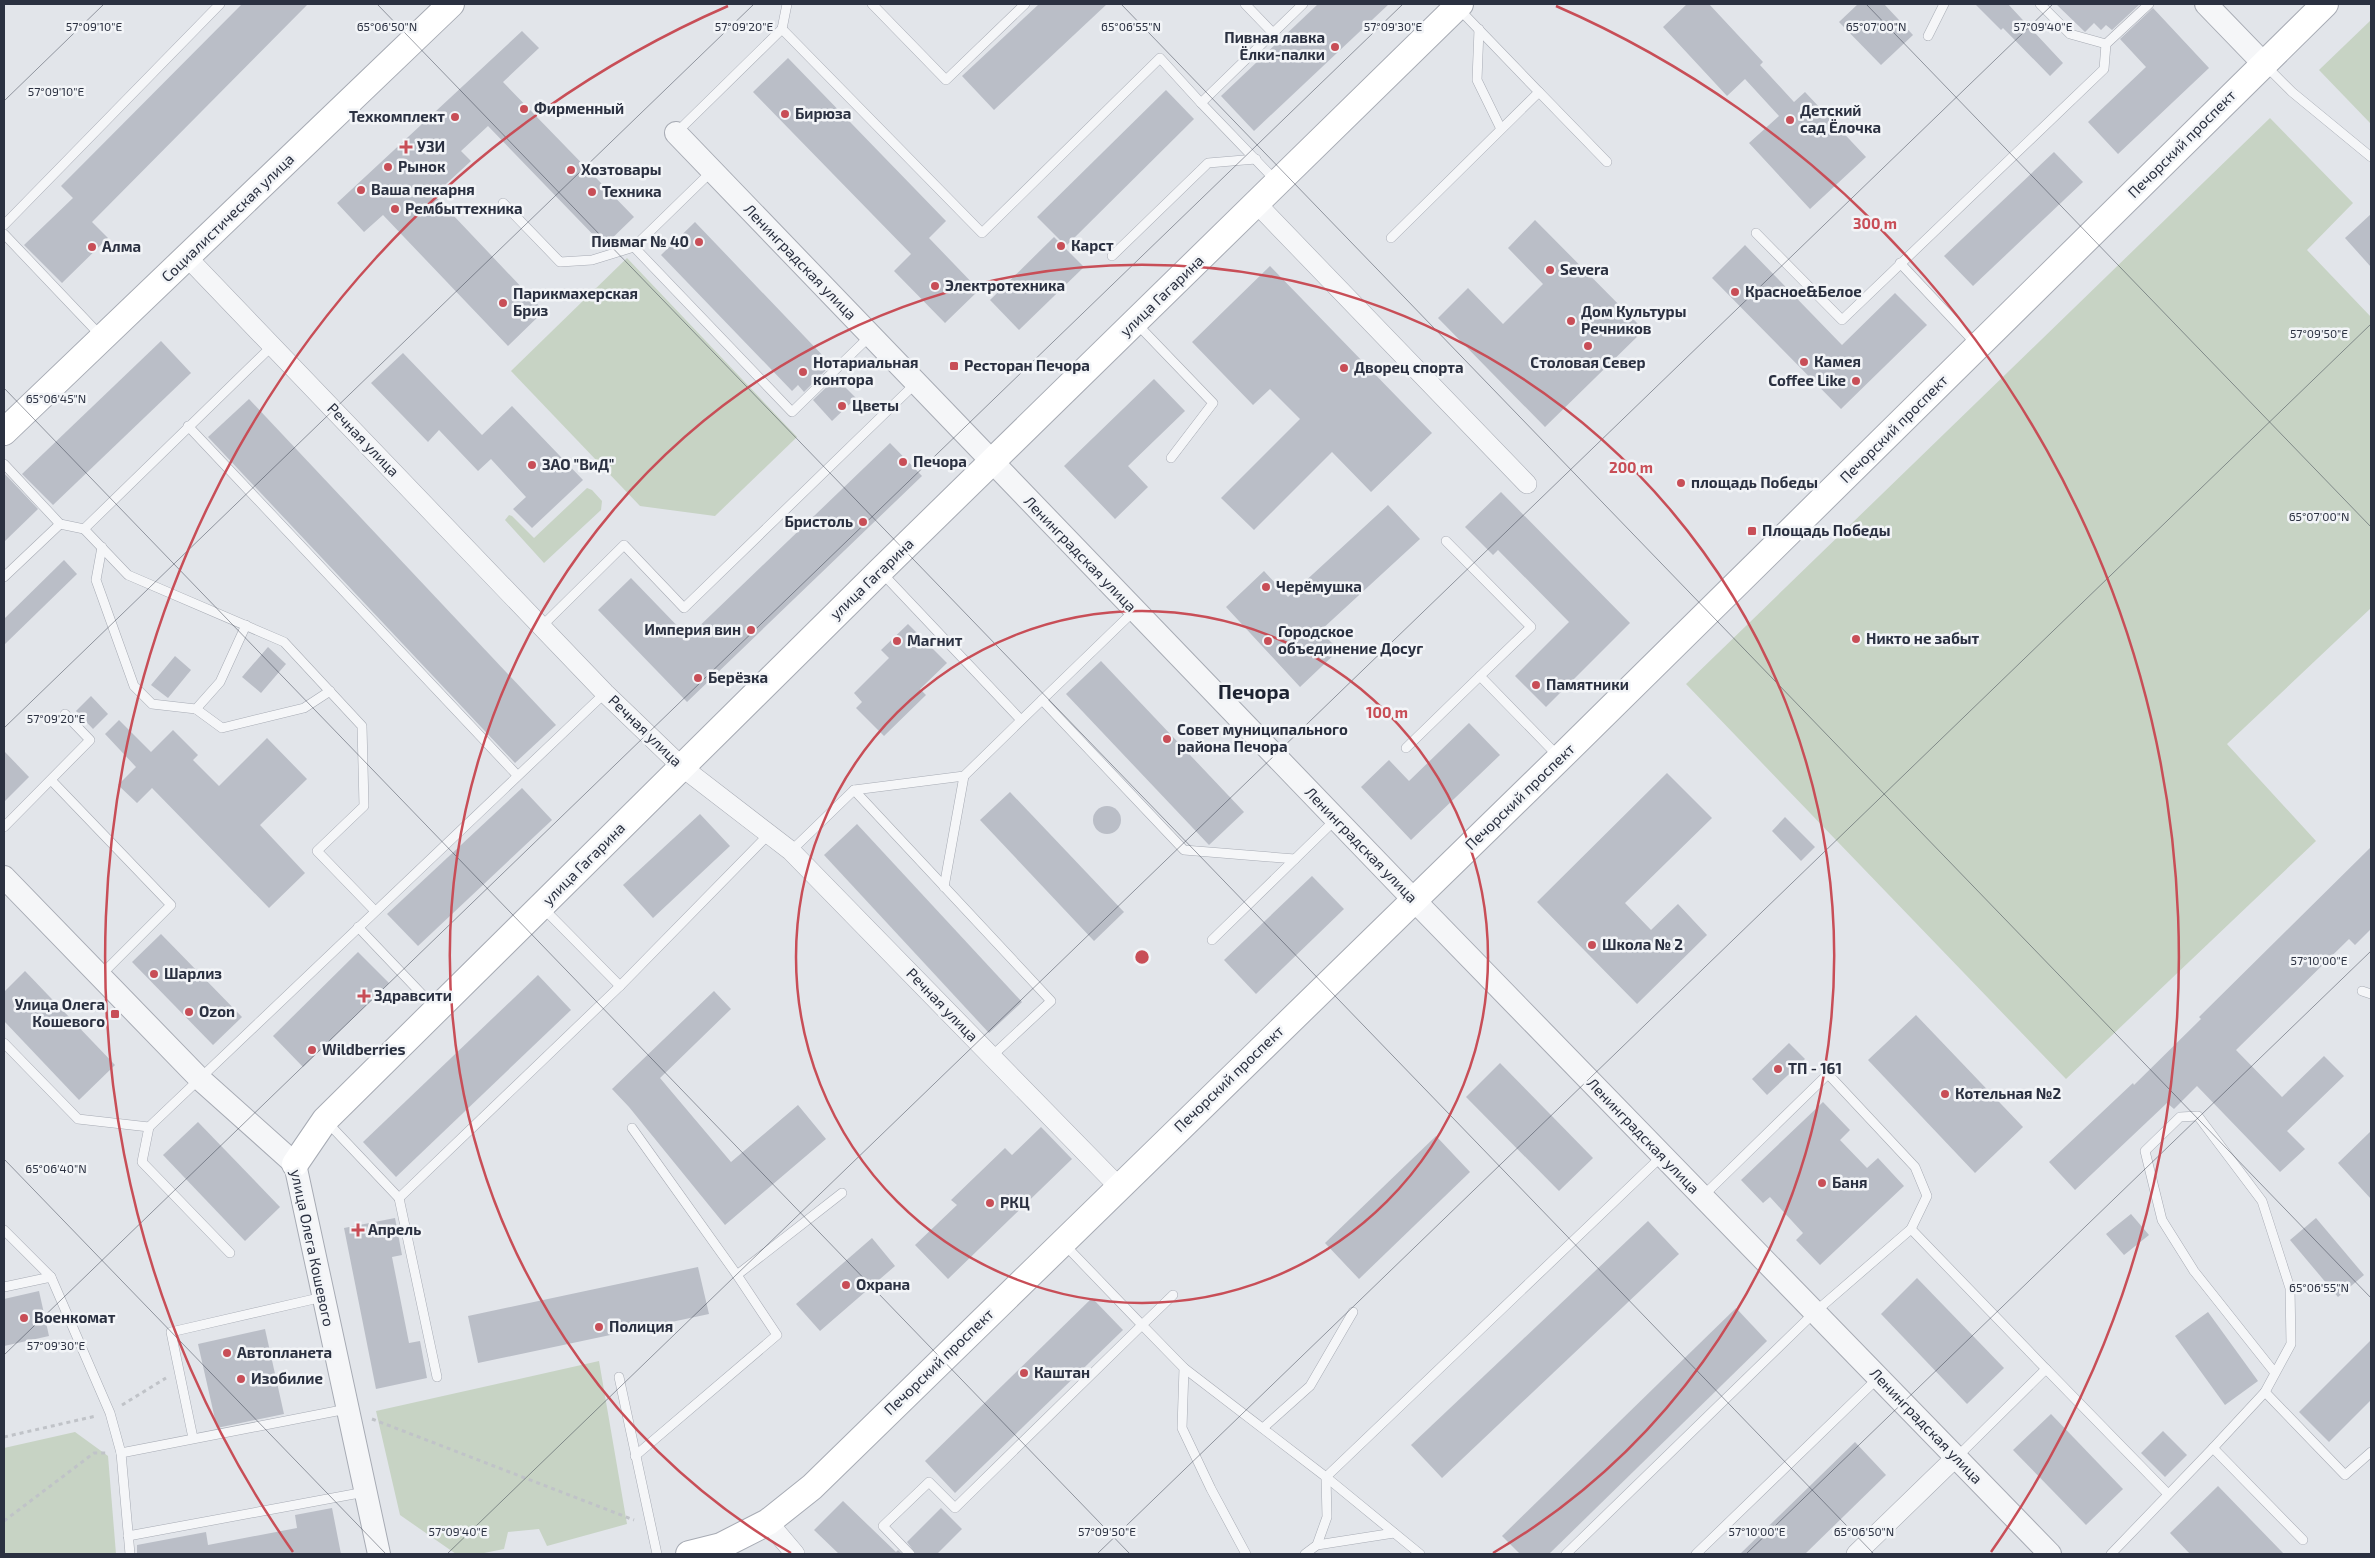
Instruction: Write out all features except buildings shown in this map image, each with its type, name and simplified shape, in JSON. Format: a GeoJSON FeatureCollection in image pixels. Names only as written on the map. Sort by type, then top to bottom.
{"type":"FeatureCollection","features":[{"type":"Feature","properties":{"kind":"main road","name":"Социалистическая улица"},"geometry":{"type":"LineString","coordinates":[[4,432],[451,4]]}},
{"type":"Feature","properties":{"kind":"main road","name":"Печорский проспект"},"geometry":{"type":"LineString","coordinates":[[689,1554],[721,1546],[768,1522],[812,1487],[1415,901],[2325,4]]}},
{"type":"Feature","properties":{"kind":"main road","name":"улица Гагарина"},"geometry":{"type":"LineString","coordinates":[[295,1164],[326,1120],[880,571],[1459,5]]}},
{"type":"Feature","properties":{"kind":"street"},"geometry":{"type":"LineString","coordinates":[[2206,4],[2264,64]]}},
{"type":"Feature","properties":{"kind":"street","name":"Ленинградская улица"},"geometry":{"type":"LineString","coordinates":[[676,133],[1415,901],[2050,1554]]}},
{"type":"Feature","properties":{"kind":"street"},"geometry":{"type":"LineString","coordinates":[[1256,203],[1527,484]]}},
{"type":"Feature","properties":{"kind":"street","name":"Речная улица"},"geometry":{"type":"LineString","coordinates":[[187,257],[605,693],[682,767],[791,851],[1119,1187]]}},
{"type":"Feature","properties":{"kind":"street","name":"улица Олега Кошевого"},"geometry":{"type":"LineString","coordinates":[[4,877],[200,1079],[295,1164],[323,1297],[356,1412],[365,1492],[379,1554]]}},
{"type":"Feature","properties":{"kind":"street"},"geometry":{"type":"LineString","coordinates":[[1856,1554],[1956,1457]]}},
{"type":"Feature","properties":{"kind":"street"},"geometry":{"type":"LineString","coordinates":[[768,1522],[795,1554]]}},
{"type":"Feature","properties":{"kind":"lane"},"geometry":{"type":"LineString","coordinates":[[4,226],[220,4]]}},
{"type":"Feature","properties":{"kind":"lane"},"geometry":{"type":"LineString","coordinates":[[676,133],[782,29],[787,4]]}},
{"type":"Feature","properties":{"kind":"lane"},"geometry":{"type":"LineString","coordinates":[[872,4],[946,80],[1025,4]]}},
{"type":"Feature","properties":{"kind":"lane"},"geometry":{"type":"LineString","coordinates":[[1245,4],[1273,33]]}},
{"type":"Feature","properties":{"kind":"lane"},"geometry":{"type":"LineString","coordinates":[[1202,103],[1303,4]]}},
{"type":"Feature","properties":{"kind":"lane"},"geometry":{"type":"LineString","coordinates":[[1928,36],[1944,4]]}},
{"type":"Feature","properties":{"kind":"lane"},"geometry":{"type":"LineString","coordinates":[[2040,4],[2070,34],[2106,44]]}},
{"type":"Feature","properties":{"kind":"lane"},"geometry":{"type":"LineString","coordinates":[[1756,233],[1842,320],[2104,70],[2106,44],[2149,4]]}},
{"type":"Feature","properties":{"kind":"lane"},"geometry":{"type":"LineString","coordinates":[[1459,5],[1479,29],[1607,162]]}},
{"type":"Feature","properties":{"kind":"lane"},"geometry":{"type":"LineString","coordinates":[[782,29],[982,233],[1160,58],[1278,182]]}},
{"type":"Feature","properties":{"kind":"lane"},"geometry":{"type":"LineString","coordinates":[[1479,29],[1478,80],[1501,129]]}},
{"type":"Feature","properties":{"kind":"lane"},"geometry":{"type":"LineString","coordinates":[[2264,64],[2292,92],[2371,157]]}},
{"type":"Feature","properties":{"kind":"lane"},"geometry":{"type":"LineString","coordinates":[[1391,238],[1539,92]]}},
{"type":"Feature","properties":{"kind":"lane"},"geometry":{"type":"LineString","coordinates":[[1112,256],[1208,163],[1256,159]]}},
{"type":"Feature","properties":{"kind":"lane"},"geometry":{"type":"LineString","coordinates":[[503,203],[560,262],[592,260],[634,246],[712,170]]}},
{"type":"Feature","properties":{"kind":"lane"},"geometry":{"type":"LineString","coordinates":[[4,234],[102,337]]}},
{"type":"Feature","properties":{"kind":"lane"},"geometry":{"type":"LineString","coordinates":[[634,246],[792,412],[870,336]]}},
{"type":"Feature","properties":{"kind":"lane"},"geometry":{"type":"LineString","coordinates":[[1900,263],[1978,345]]}},
{"type":"Feature","properties":{"kind":"lane"},"geometry":{"type":"LineString","coordinates":[[1135,322],[1213,403],[1171,458]]}},
{"type":"Feature","properties":{"kind":"lane"},"geometry":{"type":"LineString","coordinates":[[84,529],[272,346]]}},
{"type":"Feature","properties":{"kind":"lane"},"geometry":{"type":"LineString","coordinates":[[542,627],[624,545],[684,608],[916,383]]}},
{"type":"Feature","properties":{"kind":"lane"},"geometry":{"type":"LineString","coordinates":[[188,426],[517,775]]}},
{"type":"Feature","properties":{"kind":"lane"},"geometry":{"type":"LineString","coordinates":[[4,464],[60,524],[84,529],[128,575],[284,642],[362,726],[364,806],[317,851],[375,911]]}},
{"type":"Feature","properties":{"kind":"lane"},"geometry":{"type":"LineString","coordinates":[[4,577],[60,524]]}},
{"type":"Feature","properties":{"kind":"lane"},"geometry":{"type":"LineString","coordinates":[[1406,748],[1530,627],[1446,541]]}},
{"type":"Feature","properties":{"kind":"lane"},"geometry":{"type":"LineString","coordinates":[[102,547],[96,580],[134,686],[152,704],[196,709],[222,728],[304,708],[330,691]]}},
{"type":"Feature","properties":{"kind":"lane"},"geometry":{"type":"LineString","coordinates":[[880,571],[1021,720]]}},
{"type":"Feature","properties":{"kind":"lane"},"geometry":{"type":"LineString","coordinates":[[944,887],[964,776],[1134,610]]}},
{"type":"Feature","properties":{"kind":"lane"},"geometry":{"type":"LineString","coordinates":[[196,709],[220,682],[246,625]]}},
{"type":"Feature","properties":{"kind":"lane"},"geometry":{"type":"LineString","coordinates":[[1480,676],[1560,758]]}},
{"type":"Feature","properties":{"kind":"lane"},"geometry":{"type":"LineString","coordinates":[[230,1253],[142,1162],[149,1127],[605,693]]}},
{"type":"Feature","properties":{"kind":"lane"},"geometry":{"type":"LineString","coordinates":[[1042,700],[1184,850],[1295,859]]}},
{"type":"Feature","properties":{"kind":"lane"},"geometry":{"type":"LineString","coordinates":[[4,827],[90,740],[65,714]]}},
{"type":"Feature","properties":{"kind":"lane"},"geometry":{"type":"LineString","coordinates":[[791,851],[854,790],[964,776]]}},
{"type":"Feature","properties":{"kind":"lane"},"geometry":{"type":"LineString","coordinates":[[51,780],[171,905],[100,976]]}},
{"type":"Feature","properties":{"kind":"lane"},"geometry":{"type":"LineString","coordinates":[[854,790],[1051,1001],[992,1056]]}},
{"type":"Feature","properties":{"kind":"lane"},"geometry":{"type":"LineString","coordinates":[[1212,940],[1336,819]]}},
{"type":"Feature","properties":{"kind":"lane"},"geometry":{"type":"LineString","coordinates":[[399,1198],[620,986],[769,834]]}},
{"type":"Feature","properties":{"kind":"lane"},"geometry":{"type":"LineString","coordinates":[[541,907],[620,986]]}},
{"type":"Feature","properties":{"kind":"lane"},"geometry":{"type":"LineString","coordinates":[[358,927],[437,1010]]}},
{"type":"Feature","properties":{"kind":"lane"},"geometry":{"type":"LineString","coordinates":[[4,1043],[78,1119],[149,1127]]}},
{"type":"Feature","properties":{"kind":"lane"},"geometry":{"type":"LineString","coordinates":[[1566,1554],[1815,1312],[1912,1228],[1927,1196],[1915,1167],[1828,1074],[1702,1196]]}},
{"type":"Feature","properties":{"kind":"lane"},"geometry":{"type":"LineString","coordinates":[[2111,1554],[2265,1392],[2291,1344],[2290,1288],[2262,1201],[2198,1116],[2180,1117],[2145,1151],[2162,1220],[2194,1271],[2275,1373]]}},
{"type":"Feature","properties":{"kind":"lane"},"geometry":{"type":"LineString","coordinates":[[326,1120],[399,1198],[437,1377]]}},
{"type":"Feature","properties":{"kind":"lane"},"geometry":{"type":"LineString","coordinates":[[632,1128],[737,1275],[777,1335],[636,1456]]}},
{"type":"Feature","properties":{"kind":"lane"},"geometry":{"type":"LineString","coordinates":[[1317,1545],[1327,1517],[1326,1477],[1662,1156]]}},
{"type":"Feature","properties":{"kind":"lane"},"geometry":{"type":"LineString","coordinates":[[737,1275],[842,1193]]}},
{"type":"Feature","properties":{"kind":"lane"},"geometry":{"type":"LineString","coordinates":[[1912,1228],[2168,1494]]}},
{"type":"Feature","properties":{"kind":"lane"},"geometry":{"type":"LineString","coordinates":[[4,1230],[51,1278],[110,1413],[121,1453],[130,1554]]}},
{"type":"Feature","properties":{"kind":"lane"},"geometry":{"type":"LineString","coordinates":[[1062,1242],[1184,1368],[1326,1477],[1420,1554]]}},
{"type":"Feature","properties":{"kind":"lane"},"geometry":{"type":"LineString","coordinates":[[4,1287],[51,1278]]}},
{"type":"Feature","properties":{"kind":"lane"},"geometry":{"type":"LineString","coordinates":[[910,1554],[884,1526],[929,1482],[954,1508],[1173,1295]]}},
{"type":"Feature","properties":{"kind":"lane"},"geometry":{"type":"LineString","coordinates":[[193,1438],[171,1332],[323,1297]]}},
{"type":"Feature","properties":{"kind":"lane"},"geometry":{"type":"LineString","coordinates":[[1263,1428],[1310,1386],[1353,1312]]}},
{"type":"Feature","properties":{"kind":"lane"},"geometry":{"type":"LineString","coordinates":[[1184,1368],[1182,1428],[1210,1490],[1246,1554]]}},
{"type":"Feature","properties":{"kind":"lane"},"geometry":{"type":"LineString","coordinates":[[1956,1457],[2046,1369]]}},
{"type":"Feature","properties":{"kind":"lane"},"geometry":{"type":"LineString","coordinates":[[619,1378],[657,1554]]}},
{"type":"Feature","properties":{"kind":"lane"},"geometry":{"type":"LineString","coordinates":[[1696,1554],[1878,1378]]}},
{"type":"Feature","properties":{"kind":"lane"},"geometry":{"type":"LineString","coordinates":[[2265,1392],[2345,1475],[2371,1452]]}},
{"type":"Feature","properties":{"kind":"lane"},"geometry":{"type":"LineString","coordinates":[[121,1453],[193,1438],[356,1412]]}},
{"type":"Feature","properties":{"kind":"lane"},"geometry":{"type":"LineString","coordinates":[[2213,1448],[2303,1540]]}},
{"type":"Feature","properties":{"kind":"lane"},"geometry":{"type":"LineString","coordinates":[[128,1536],[365,1492]]}},
{"type":"Feature","properties":{"kind":"lane"},"geometry":{"type":"LineString","coordinates":[[1305,1554],[1317,1545],[1394,1533]]}},
{"type":"Feature","properties":{"kind":"path"},"geometry":{"type":"LineString","coordinates":[[356,1412],[650,1527]]}},
{"type":"Feature","properties":{"kind":"path"},"geometry":{"type":"LineString","coordinates":[[4,1521],[94,1453],[121,1453]]}},
{"type":"Feature","properties":{"kind":"green space"},"geometry":{"type":"Polygon","coordinates":[[[2371,20],[2371,124],[2319,70],[2371,20]]]}},
{"type":"Feature","properties":{"kind":"green space"},"geometry":{"type":"Polygon","coordinates":[[[2270,118],[2353,203],[2307,250],[2371,317],[2371,608],[2227,744],[2316,841],[2066,1079],[1686,684],[2270,118]]]}},
{"type":"Feature","properties":{"kind":"green space"},"geometry":{"type":"Polygon","coordinates":[[[627,258],[797,437],[715,516],[640,506],[511,371],[627,258]]]}},
{"type":"Feature","properties":{"kind":"green space"},"geometry":{"type":"Polygon","coordinates":[[[587,488],[592,490],[602,501],[601,510],[544,563],[505,520],[509,515],[512,516],[534,538],[587,488]]]}},
{"type":"Feature","properties":{"kind":"green space"},"geometry":{"type":"Polygon","coordinates":[[[599,1361],[627,1524],[547,1546],[539,1529],[508,1532],[504,1549],[479,1554],[456,1554],[400,1515],[376,1411],[599,1361]]]}},
{"type":"Feature","properties":{"kind":"green space"},"geometry":{"type":"Polygon","coordinates":[[[75,1432],[108,1456],[116,1554],[4,1554],[4,1448],[75,1432]]]}},
{"type":"Feature","properties":{"kind":"place","name":"Пивная лавка Ёлки-палки"},"geometry":{"type":"Point","coordinates":[1335,47]}},
{"type":"Feature","properties":{"kind":"place","name":"Фирменный"},"geometry":{"type":"Point","coordinates":[524,109]}},
{"type":"Feature","properties":{"kind":"place","name":"Бирюза"},"geometry":{"type":"Point","coordinates":[785,114]}},
{"type":"Feature","properties":{"kind":"place","name":"Техкомплект"},"geometry":{"type":"Point","coordinates":[455,117]}},
{"type":"Feature","properties":{"kind":"place","name":"Детский сад Ёлочка"},"geometry":{"type":"Point","coordinates":[1790,120]}},
{"type":"Feature","properties":{"kind":"place","name":"УЗИ"},"geometry":{"type":"Point","coordinates":[406,147]}},
{"type":"Feature","properties":{"kind":"place","name":"Рынок"},"geometry":{"type":"Point","coordinates":[388,167]}},
{"type":"Feature","properties":{"kind":"place","name":"Хозтовары"},"geometry":{"type":"Point","coordinates":[571,170]}},
{"type":"Feature","properties":{"kind":"place","name":"Ваша пекарня"},"geometry":{"type":"Point","coordinates":[361,190]}},
{"type":"Feature","properties":{"kind":"place","name":"Техника"},"geometry":{"type":"Point","coordinates":[592,192]}},
{"type":"Feature","properties":{"kind":"place","name":"Рембыттехника"},"geometry":{"type":"Point","coordinates":[395,209]}},
{"type":"Feature","properties":{"kind":"place","name":"Пивмаг № 40"},"geometry":{"type":"Point","coordinates":[699,242]}},
{"type":"Feature","properties":{"kind":"place","name":"Карст"},"geometry":{"type":"Point","coordinates":[1061,246]}},
{"type":"Feature","properties":{"kind":"place","name":"Алма"},"geometry":{"type":"Point","coordinates":[92,247]}},
{"type":"Feature","properties":{"kind":"place","name":"Severa"},"geometry":{"type":"Point","coordinates":[1550,270]}},
{"type":"Feature","properties":{"kind":"place","name":"Электротехника"},"geometry":{"type":"Point","coordinates":[935,286]}},
{"type":"Feature","properties":{"kind":"place","name":"Красное&Белое"},"geometry":{"type":"Point","coordinates":[1735,292]}},
{"type":"Feature","properties":{"kind":"place","name":"Парикмахерская Бриз"},"geometry":{"type":"Point","coordinates":[503,303]}},
{"type":"Feature","properties":{"kind":"place","name":"Дом Культуры Речников"},"geometry":{"type":"Point","coordinates":[1571,321]}},
{"type":"Feature","properties":{"kind":"place","name":"Столовая Север"},"geometry":{"type":"Point","coordinates":[1588,346]}},
{"type":"Feature","properties":{"kind":"place","name":"Камея"},"geometry":{"type":"Point","coordinates":[1804,362]}},
{"type":"Feature","properties":{"kind":"place","name":"Ресторан Печора"},"geometry":{"type":"Point","coordinates":[954,366]}},
{"type":"Feature","properties":{"kind":"place","name":"Дворец спорта"},"geometry":{"type":"Point","coordinates":[1344,368]}},
{"type":"Feature","properties":{"kind":"place","name":"Нотариальная контора"},"geometry":{"type":"Point","coordinates":[803,372]}},
{"type":"Feature","properties":{"kind":"place","name":"Coffee Like"},"geometry":{"type":"Point","coordinates":[1856,381]}},
{"type":"Feature","properties":{"kind":"place","name":"Цветы"},"geometry":{"type":"Point","coordinates":[842,406]}},
{"type":"Feature","properties":{"kind":"place","name":"Печора"},"geometry":{"type":"Point","coordinates":[903,462]}},
{"type":"Feature","properties":{"kind":"place","name":"ЗАО \"ВиД\""},"geometry":{"type":"Point","coordinates":[532,465]}},
{"type":"Feature","properties":{"kind":"place","name":"площадь Победы"},"geometry":{"type":"Point","coordinates":[1681,483]}},
{"type":"Feature","properties":{"kind":"place","name":"Бристоль"},"geometry":{"type":"Point","coordinates":[863,522]}},
{"type":"Feature","properties":{"kind":"place","name":"Площадь Победы"},"geometry":{"type":"Point","coordinates":[1752,531]}},
{"type":"Feature","properties":{"kind":"place","name":"Черёмушка"},"geometry":{"type":"Point","coordinates":[1266,587]}},
{"type":"Feature","properties":{"kind":"place","name":"Империя вин"},"geometry":{"type":"Point","coordinates":[751,630]}},
{"type":"Feature","properties":{"kind":"place","name":"Никто не забыт"},"geometry":{"type":"Point","coordinates":[1856,639]}},
{"type":"Feature","properties":{"kind":"place","name":"Магнит"},"geometry":{"type":"Point","coordinates":[897,641]}},
{"type":"Feature","properties":{"kind":"place","name":"Городское объединение Досуг"},"geometry":{"type":"Point","coordinates":[1268,641]}},
{"type":"Feature","properties":{"kind":"place","name":"Берёзка"},"geometry":{"type":"Point","coordinates":[698,678]}},
{"type":"Feature","properties":{"kind":"place","name":"Памятники"},"geometry":{"type":"Point","coordinates":[1536,685]}},
{"type":"Feature","properties":{"kind":"place","name":"Совет муниципального района Печора"},"geometry":{"type":"Point","coordinates":[1167,739]}},
{"type":"Feature","properties":{"kind":"place","name":"Школа № 2"},"geometry":{"type":"Point","coordinates":[1592,945]}},
{"type":"Feature","properties":{"kind":"place","name":"Шарлиз"},"geometry":{"type":"Point","coordinates":[154,974]}},
{"type":"Feature","properties":{"kind":"place","name":"Здравсити"},"geometry":{"type":"Point","coordinates":[364,996]}},
{"type":"Feature","properties":{"kind":"place","name":"Ozon"},"geometry":{"type":"Point","coordinates":[189,1012]}},
{"type":"Feature","properties":{"kind":"place","name":"Улица Олега Кошевого"},"geometry":{"type":"Point","coordinates":[115,1014]}},
{"type":"Feature","properties":{"kind":"place","name":"Wildberries"},"geometry":{"type":"Point","coordinates":[312,1050]}},
{"type":"Feature","properties":{"kind":"place","name":"ТП - 161"},"geometry":{"type":"Point","coordinates":[1778,1069]}},
{"type":"Feature","properties":{"kind":"place","name":"Котельная №2"},"geometry":{"type":"Point","coordinates":[1945,1094]}},
{"type":"Feature","properties":{"kind":"place","name":"Баня"},"geometry":{"type":"Point","coordinates":[1822,1183]}},
{"type":"Feature","properties":{"kind":"place","name":"РКЦ"},"geometry":{"type":"Point","coordinates":[990,1203]}},
{"type":"Feature","properties":{"kind":"place","name":"Апрель"},"geometry":{"type":"Point","coordinates":[358,1230]}},
{"type":"Feature","properties":{"kind":"place","name":"Охрана"},"geometry":{"type":"Point","coordinates":[846,1285]}},
{"type":"Feature","properties":{"kind":"place","name":"Военкомат"},"geometry":{"type":"Point","coordinates":[24,1318]}},
{"type":"Feature","properties":{"kind":"place","name":"Полиция"},"geometry":{"type":"Point","coordinates":[599,1327]}},
{"type":"Feature","properties":{"kind":"place","name":"Автопланета"},"geometry":{"type":"Point","coordinates":[227,1353]}},
{"type":"Feature","properties":{"kind":"place","name":"Каштан"},"geometry":{"type":"Point","coordinates":[1024,1373]}},
{"type":"Feature","properties":{"kind":"place","name":"Изобилие"},"geometry":{"type":"Point","coordinates":[241,1379]}},
{"type":"Feature","properties":{"kind":"district","name":"Печора"},"geometry":{"type":"Point","coordinates":[1254,692]}}]}
